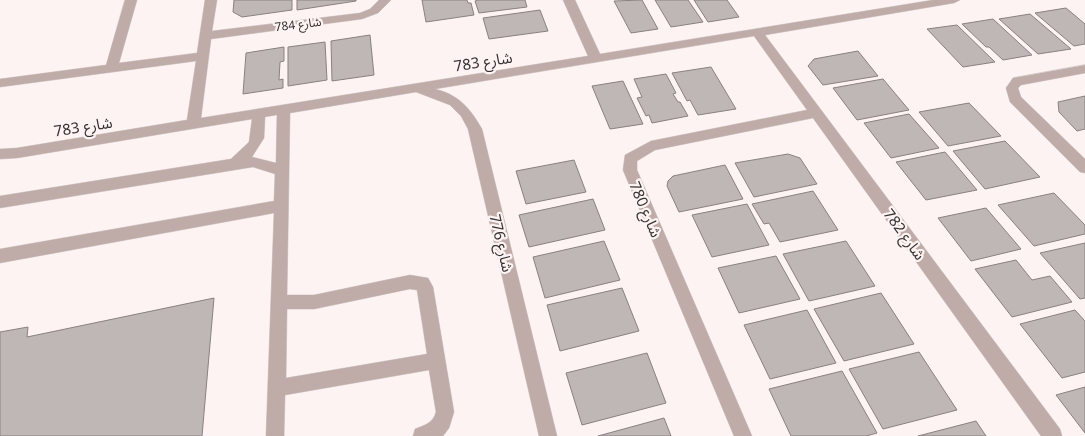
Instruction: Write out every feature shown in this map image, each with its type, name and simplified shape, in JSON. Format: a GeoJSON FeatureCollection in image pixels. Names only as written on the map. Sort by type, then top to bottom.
{"type":"FeatureCollection","features":[{"type":"Feature","properties":{"kind":"street"},"geometry":{"type":"LineString","coordinates":[[111,69],[131,0]]}},
{"type":"Feature","properties":{"kind":"street"},"geometry":{"type":"LineString","coordinates":[[193,125],[211,0]]}},
{"type":"Feature","properties":{"kind":"street","name":"شارع 784"},"geometry":{"type":"LineString","coordinates":[[206,36],[362,16],[374,11],[385,0]]}},
{"type":"Feature","properties":{"kind":"street"},"geometry":{"type":"LineString","coordinates":[[569,0],[596,58]]}},
{"type":"Feature","properties":{"kind":"street","name":"شارع 783"},"geometry":{"type":"LineString","coordinates":[[0,154],[17,154],[757,32],[927,2],[954,0]]}},
{"type":"Feature","properties":{"kind":"street","name":"شارع 782"},"geometry":{"type":"LineString","coordinates":[[757,32],[1053,436]]}},
{"type":"Feature","properties":{"kind":"street"},"geometry":{"type":"LineString","coordinates":[[0,83],[203,56]]}},
{"type":"Feature","properties":{"kind":"street"},"geometry":{"type":"LineString","coordinates":[[1085,69],[1017,81],[1012,88],[1015,99],[1085,168]]}},
{"type":"Feature","properties":{"kind":"street","name":"شارع 776"},"geometry":{"type":"LineString","coordinates":[[411,89],[451,98],[466,111],[475,129],[548,436]]}},
{"type":"Feature","properties":{"kind":"street"},"geometry":{"type":"LineString","coordinates":[[275,436],[284,110]]}},
{"type":"Feature","properties":{"kind":"street","name":"شارع 780"},"geometry":{"type":"LineString","coordinates":[[743,436],[630,170],[630,160],[651,146],[816,113]]}},
{"type":"Feature","properties":{"kind":"street"},"geometry":{"type":"LineString","coordinates":[[235,164],[256,144],[259,114]]}},
{"type":"Feature","properties":{"kind":"street","name":"شارع 783"},"geometry":{"type":"LineString","coordinates":[[0,160],[17,154]]}},
{"type":"Feature","properties":{"kind":"street"},"geometry":{"type":"LineString","coordinates":[[0,213],[4,202],[235,164],[253,162],[281,170]]}},
{"type":"Feature","properties":{"kind":"street"},"geometry":{"type":"LineString","coordinates":[[0,256],[280,206]]}},
{"type":"Feature","properties":{"kind":"street"},"geometry":{"type":"LineString","coordinates":[[278,302],[314,302],[410,282],[422,284],[425,287],[445,412],[443,422],[431,434],[422,436]]}},
{"type":"Feature","properties":{"kind":"street"},"geometry":{"type":"LineString","coordinates":[[276,388],[436,361]]}},
{"type":"Feature","properties":{"kind":"building"},"geometry":{"type":"Polygon","coordinates":[[[234,0],[292,0],[292,10],[242,17],[233,12],[234,0]]]}},
{"type":"Feature","properties":{"kind":"building"},"geometry":{"type":"Polygon","coordinates":[[[297,0],[356,0],[356,1],[297,10],[297,0]]]}},
{"type":"Feature","properties":{"kind":"building"},"geometry":{"type":"Polygon","coordinates":[[[422,0],[467,0],[468,3],[471,3],[474,15],[426,22],[422,0]]]}},
{"type":"Feature","properties":{"kind":"building"},"geometry":{"type":"Polygon","coordinates":[[[525,0],[527,7],[479,13],[475,1],[525,0]]]}},
{"type":"Feature","properties":{"kind":"building"},"geometry":{"type":"Polygon","coordinates":[[[642,0],[658,29],[631,33],[614,1],[642,0]]]}},
{"type":"Feature","properties":{"kind":"building"},"geometry":{"type":"Polygon","coordinates":[[[655,0],[688,0],[703,22],[671,27],[655,0]]]}},
{"type":"Feature","properties":{"kind":"building"},"geometry":{"type":"Polygon","coordinates":[[[694,0],[727,0],[739,17],[708,22],[694,0]]]}},
{"type":"Feature","properties":{"kind":"building"},"geometry":{"type":"Polygon","coordinates":[[[1066,8],[1085,24],[1085,44],[1074,46],[1035,13],[1066,8]]]}},
{"type":"Feature","properties":{"kind":"building"},"geometry":{"type":"Polygon","coordinates":[[[540,10],[548,31],[489,39],[483,18],[540,10]]]}},
{"type":"Feature","properties":{"kind":"building"},"geometry":{"type":"Polygon","coordinates":[[[1030,14],[1071,49],[1038,54],[999,19],[1030,14]]]}},
{"type":"Feature","properties":{"kind":"building"},"geometry":{"type":"Polygon","coordinates":[[[993,19],[1032,55],[1003,60],[962,24],[993,19]]]}},
{"type":"Feature","properties":{"kind":"building"},"geometry":{"type":"Polygon","coordinates":[[[957,25],[995,62],[963,67],[927,29],[957,25]]]}},
{"type":"Feature","properties":{"kind":"building"},"geometry":{"type":"Polygon","coordinates":[[[370,35],[374,75],[332,81],[331,41],[370,35]]]}},
{"type":"Feature","properties":{"kind":"building"},"geometry":{"type":"Polygon","coordinates":[[[325,42],[327,80],[288,86],[288,47],[325,42]]]}},
{"type":"Feature","properties":{"kind":"building"},"geometry":{"type":"Polygon","coordinates":[[[284,47],[284,61],[280,62],[279,80],[283,79],[283,88],[243,94],[246,53],[284,47]]]}},
{"type":"Feature","properties":{"kind":"building"},"geometry":{"type":"Polygon","coordinates":[[[858,51],[878,76],[823,85],[808,66],[814,59],[858,51]]]}},
{"type":"Feature","properties":{"kind":"building"},"geometry":{"type":"Polygon","coordinates":[[[711,67],[736,109],[698,115],[690,100],[687,101],[672,73],[711,67]]]}},
{"type":"Feature","properties":{"kind":"building"},"geometry":{"type":"Polygon","coordinates":[[[666,74],[676,93],[673,94],[688,116],[652,123],[649,115],[646,116],[637,98],[642,97],[634,79],[666,74]]]}},
{"type":"Feature","properties":{"kind":"building"},"geometry":{"type":"Polygon","coordinates":[[[883,79],[909,110],[857,120],[833,88],[883,79]]]}},
{"type":"Feature","properties":{"kind":"building"},"geometry":{"type":"Polygon","coordinates":[[[623,81],[643,124],[610,129],[592,86],[623,81]]]}},
{"type":"Feature","properties":{"kind":"building"},"geometry":{"type":"Polygon","coordinates":[[[1085,96],[1085,129],[1077,131],[1059,112],[1058,102],[1085,96]]]}},
{"type":"Feature","properties":{"kind":"building"},"geometry":{"type":"Polygon","coordinates":[[[969,103],[1001,136],[948,146],[919,112],[969,103]]]}},
{"type":"Feature","properties":{"kind":"building"},"geometry":{"type":"Polygon","coordinates":[[[909,114],[939,148],[891,158],[864,123],[909,114]]]}},
{"type":"Feature","properties":{"kind":"building"},"geometry":{"type":"Polygon","coordinates":[[[1005,141],[1040,177],[985,189],[953,151],[1005,141]]]}},
{"type":"Feature","properties":{"kind":"building"},"geometry":{"type":"Polygon","coordinates":[[[945,152],[977,190],[926,200],[896,162],[945,152]]]}},
{"type":"Feature","properties":{"kind":"building"},"geometry":{"type":"Polygon","coordinates":[[[788,154],[800,158],[817,184],[754,197],[735,163],[788,154]]]}},
{"type":"Feature","properties":{"kind":"building"},"geometry":{"type":"Polygon","coordinates":[[[574,160],[586,192],[526,204],[516,171],[574,160]]]}},
{"type":"Feature","properties":{"kind":"building"},"geometry":{"type":"Polygon","coordinates":[[[725,165],[743,199],[679,212],[667,186],[668,181],[673,176],[725,165]]]}},
{"type":"Feature","properties":{"kind":"building"},"geometry":{"type":"Polygon","coordinates":[[[813,191],[838,230],[780,242],[769,223],[764,224],[752,204],[813,191]]]}},
{"type":"Feature","properties":{"kind":"building"},"geometry":{"type":"Polygon","coordinates":[[[1054,193],[1085,225],[1085,234],[1034,246],[998,205],[1054,193]]]}},
{"type":"Feature","properties":{"kind":"building"},"geometry":{"type":"Polygon","coordinates":[[[593,199],[605,230],[529,247],[519,215],[593,199]]]}},
{"type":"Feature","properties":{"kind":"building"},"geometry":{"type":"Polygon","coordinates":[[[747,204],[769,245],[712,257],[692,215],[747,204]]]}},
{"type":"Feature","properties":{"kind":"building"},"geometry":{"type":"Polygon","coordinates":[[[986,208],[1021,249],[971,261],[938,218],[986,208]]]}},
{"type":"Feature","properties":{"kind":"building"},"geometry":{"type":"Polygon","coordinates":[[[604,241],[620,280],[545,298],[533,257],[604,241]]]}},
{"type":"Feature","properties":{"kind":"building"},"geometry":{"type":"Polygon","coordinates":[[[846,241],[875,286],[809,301],[783,254],[846,241]]]}},
{"type":"Feature","properties":{"kind":"building"},"geometry":{"type":"Polygon","coordinates":[[[1085,243],[1085,298],[1080,299],[1040,253],[1085,243]]]}},
{"type":"Feature","properties":{"kind":"building"},"geometry":{"type":"Polygon","coordinates":[[[776,256],[800,299],[739,313],[718,268],[776,256]]]}},
{"type":"Feature","properties":{"kind":"building"},"geometry":{"type":"Polygon","coordinates":[[[1016,260],[1032,280],[1050,276],[1072,302],[1012,317],[975,269],[1016,260]]]}},
{"type":"Feature","properties":{"kind":"building"},"geometry":{"type":"Polygon","coordinates":[[[622,288],[639,331],[560,351],[547,305],[622,288]]]}},
{"type":"Feature","properties":{"kind":"building"},"geometry":{"type":"Polygon","coordinates":[[[881,293],[914,344],[844,361],[814,309],[881,293]]]}},
{"type":"Feature","properties":{"kind":"building"},"geometry":{"type":"Polygon","coordinates":[[[214,298],[202,436],[0,436],[0,332],[28,327],[27,337],[214,298]]]}},
{"type":"Feature","properties":{"kind":"building"},"geometry":{"type":"Polygon","coordinates":[[[807,310],[836,363],[770,379],[744,325],[807,310]]]}},
{"type":"Feature","properties":{"kind":"building"},"geometry":{"type":"Polygon","coordinates":[[[1075,310],[1085,321],[1085,372],[1062,378],[1020,324],[1075,310]]]}},
{"type":"Feature","properties":{"kind":"building"},"geometry":{"type":"Polygon","coordinates":[[[919,352],[957,410],[883,429],[849,369],[919,352]]]}},
{"type":"Feature","properties":{"kind":"building"},"geometry":{"type":"Polygon","coordinates":[[[647,353],[666,403],[582,425],[566,373],[647,353]]]}},
{"type":"Feature","properties":{"kind":"building"},"geometry":{"type":"Polygon","coordinates":[[[842,371],[877,433],[866,436],[791,436],[769,389],[842,371]]]}},
{"type":"Feature","properties":{"kind":"building"},"geometry":{"type":"Polygon","coordinates":[[[1085,387],[1085,433],[1056,395],[1085,387]]]}},
{"type":"Feature","properties":{"kind":"building"},"geometry":{"type":"Polygon","coordinates":[[[664,418],[671,436],[598,436],[664,418]]]}},
{"type":"Feature","properties":{"kind":"building"},"geometry":{"type":"Polygon","coordinates":[[[976,421],[986,436],[918,436],[976,421]]]}}]}
